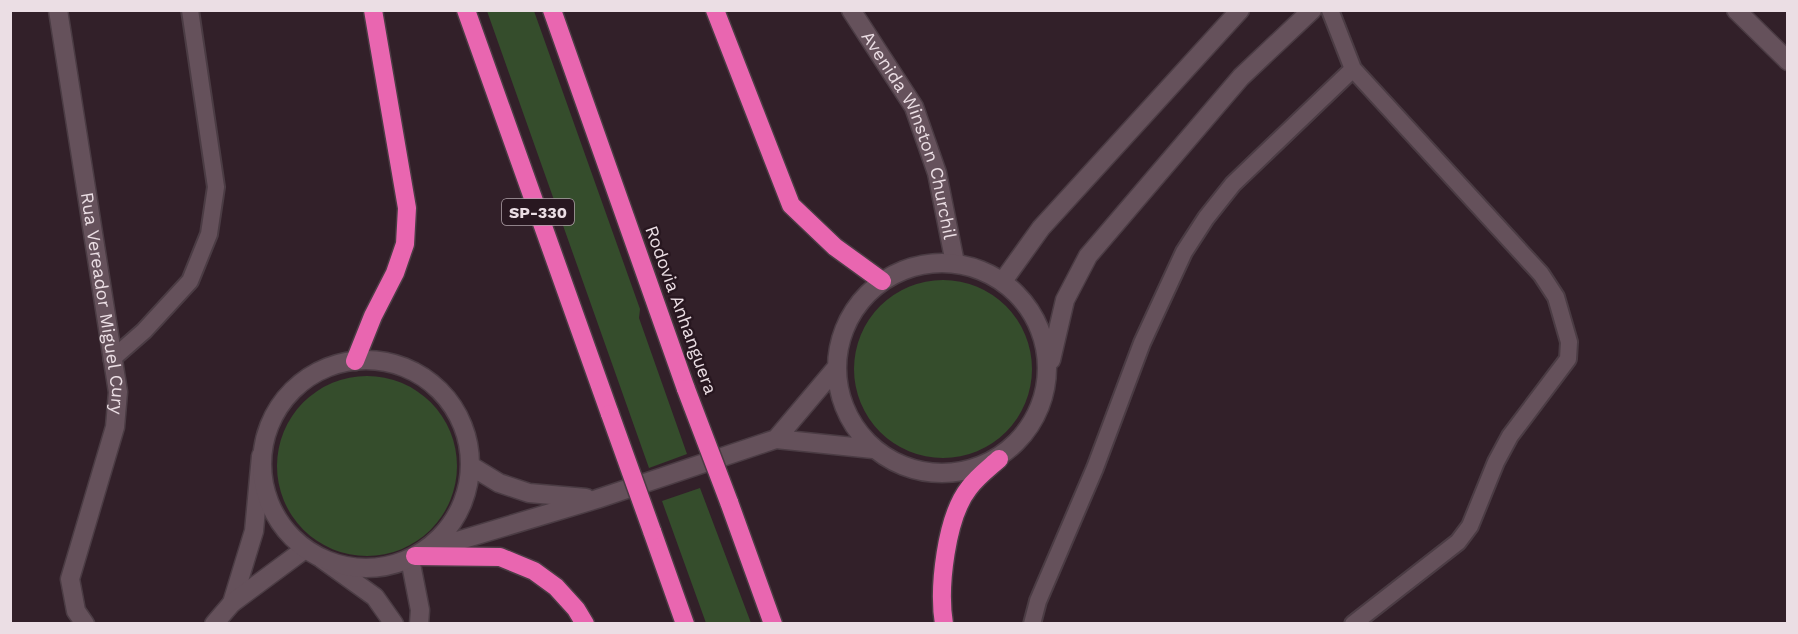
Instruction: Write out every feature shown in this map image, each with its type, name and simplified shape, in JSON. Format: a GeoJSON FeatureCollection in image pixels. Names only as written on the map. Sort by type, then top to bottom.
{"type":"FeatureCollection","features":[{"type":"Feature","properties":{"kind":"highway"},"geometry":{"type":"LineString","coordinates":[[355,361],[395,273],[405,244],[407,208],[373,10]]}},
{"type":"Feature","properties":{"kind":"highway","name":"SP-330"},"geometry":{"type":"LineString","coordinates":[[466,10],[685,624]]}},
{"type":"Feature","properties":{"kind":"highway","name":"Rodovia Anhanguera"},"geometry":{"type":"LineString","coordinates":[[552,10],[686,389],[773,624]]}},
{"type":"Feature","properties":{"kind":"highway"},"geometry":{"type":"LineString","coordinates":[[715,10],[791,205],[835,247],[882,281]]}},
{"type":"Feature","properties":{"kind":"highway"},"geometry":{"type":"LineString","coordinates":[[944,624],[943,569],[955,517],[968,489],[999,459]]}},
{"type":"Feature","properties":{"kind":"highway"},"geometry":{"type":"LineString","coordinates":[[416,555],[500,557],[534,571],[556,587],[576,609],[585,624]]}},
{"type":"Feature","properties":{"kind":"street","name":"Rua Vereador Miguel Cury"},"geometry":{"type":"LineString","coordinates":[[58,10],[118,392],[115,427],[70,579],[76,611],[85,624]]}},
{"type":"Feature","properties":{"kind":"street","name":"Avenida Winston Churchil"},"geometry":{"type":"LineString","coordinates":[[851,10],[914,107],[937,173],[955,263]]}},
{"type":"Feature","properties":{"kind":"street"},"geometry":{"type":"LineString","coordinates":[[1002,281],[1041,228],[1240,10]]}},
{"type":"Feature","properties":{"kind":"street"},"geometry":{"type":"LineString","coordinates":[[1049,367],[1043,334],[1027,304],[1002,281],[980,270],[955,263],[929,263],[905,270],[882,281],[857,305],[841,335],[836,368],[840,398],[853,426],[873,449],[902,466],[934,474],[967,471],[999,459],[1019,441],[1036,420],[1046,394],[1049,367],[1065,300],[1088,256],[1241,77],[1312,10]]}},
{"type":"Feature","properties":{"kind":"street"},"geometry":{"type":"LineString","coordinates":[[1736,10],[1788,61]]}},
{"type":"Feature","properties":{"kind":"street"},"geometry":{"type":"LineString","coordinates":[[232,603],[254,531],[261,456],[268,428],[282,402],[302,382],[327,367],[355,361],[390,363],[422,376],[448,400],[465,431],[471,466],[464,499],[448,529],[416,555]]}},
{"type":"Feature","properties":{"kind":"street"},"geometry":{"type":"LineString","coordinates":[[776,439],[836,368]]}},
{"type":"Feature","properties":{"kind":"street"},"geometry":{"type":"LineString","coordinates":[[322,559],[351,567],[381,567],[597,499],[776,439],[873,449]]}},
{"type":"Feature","properties":{"kind":"street"},"geometry":{"type":"LineString","coordinates":[[261,456],[265,491],[280,524],[305,549],[375,597],[394,624]]}},
{"type":"Feature","properties":{"kind":"street"},"geometry":{"type":"LineString","coordinates":[[471,466],[499,483],[530,494],[597,499]]}},
{"type":"Feature","properties":{"kind":"street"},"geometry":{"type":"LineString","coordinates":[[214,624],[232,603],[305,549]]}},
{"type":"Feature","properties":{"kind":"street"},"geometry":{"type":"LineString","coordinates":[[416,555],[419,624]]}},
{"type":"Feature","properties":{"kind":"lane"},"geometry":{"type":"LineString","coordinates":[[112,359],[144,331],[190,281],[209,234],[216,187],[190,10]]}},
{"type":"Feature","properties":{"kind":"lane"},"geometry":{"type":"LineString","coordinates":[[1330,10],[1353,69],[1541,273],[1557,297],[1569,342],[1568,359],[1510,436],[1496,462],[1470,526],[1458,542],[1353,624]]}},
{"type":"Feature","properties":{"kind":"lane"},"geometry":{"type":"LineString","coordinates":[[1032,624],[1038,601],[1095,468],[1142,343],[1185,252],[1206,218],[1233,184],[1353,69]]}},
{"type":"Feature","properties":{"kind":"green space"},"geometry":{"type":"Polygon","coordinates":[[[487,11],[534,11],[640,309],[639,318],[687,454],[649,468],[487,11]]]}},
{"type":"Feature","properties":{"kind":"green space"},"geometry":{"type":"Polygon","coordinates":[[[943,280],[960,281],[977,286],[1006,306],[1026,335],[1031,352],[1031,386],[1026,403],[1006,432],[977,452],[960,457],[943,458],[926,457],[909,452],[880,432],[860,403],[855,386],[854,369],[855,352],[860,335],[880,306],[909,286],[926,281],[943,280]]]}},
{"type":"Feature","properties":{"kind":"green space"},"geometry":{"type":"Polygon","coordinates":[[[367,376],[401,383],[417,391],[431,402],[442,416],[450,432],[457,466],[450,500],[442,516],[431,530],[417,541],[401,549],[367,556],[333,549],[317,541],[303,530],[292,516],[284,500],[277,466],[284,432],[292,416],[303,402],[317,391],[333,383],[367,376]]]}},
{"type":"Feature","properties":{"kind":"green space"},"geometry":{"type":"Polygon","coordinates":[[[700,488],[751,623],[706,623],[662,501],[700,488]]]}}]}
